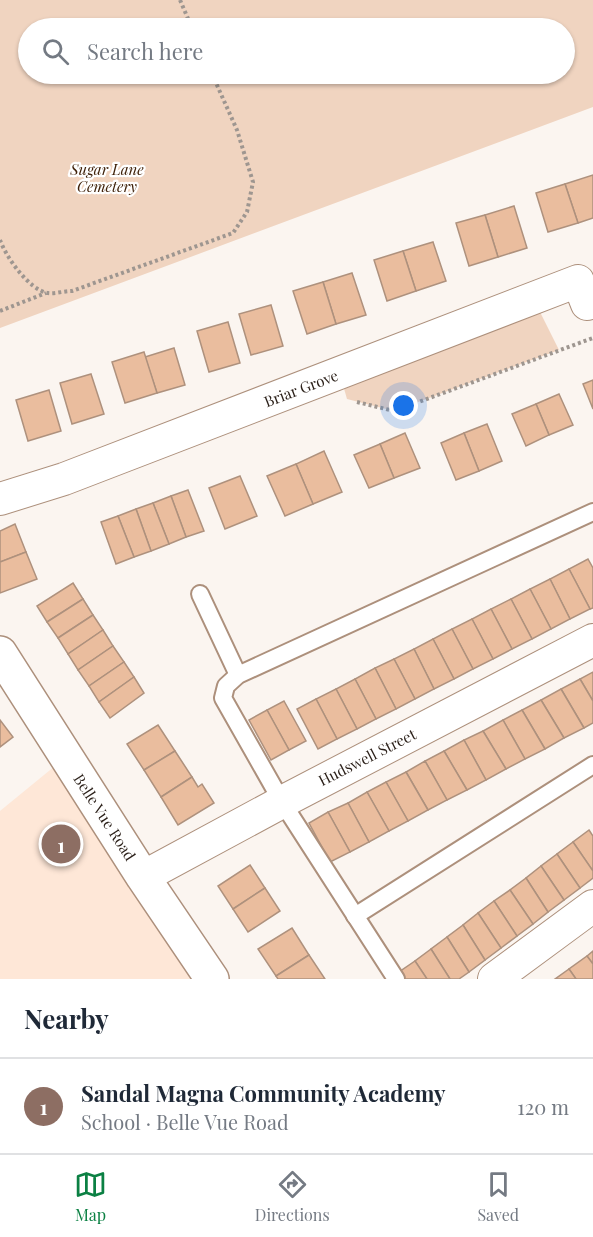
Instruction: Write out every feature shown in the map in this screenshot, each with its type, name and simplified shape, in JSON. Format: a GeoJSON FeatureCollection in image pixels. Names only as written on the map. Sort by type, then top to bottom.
{"type":"FeatureCollection","features":[{"type":"Feature","properties":{"kind":"street","name":"Briar Grove"},"geometry":{"type":"LineString","coordinates":[[0,499],[64,479],[578,281],[586,304]]}},
{"type":"Feature","properties":{"kind":"street","name":"Hudswell Street"},"geometry":{"type":"LineString","coordinates":[[143,877],[593,640]]}},
{"type":"Feature","properties":{"kind":"street","name":"Belle Vue Road"},"geometry":{"type":"LineString","coordinates":[[2,660],[208,977]]}},
{"type":"Feature","properties":{"kind":"street"},"geometry":{"type":"LineString","coordinates":[[494,979],[593,906]]}},
{"type":"Feature","properties":{"kind":"lane"},"geometry":{"type":"LineString","coordinates":[[396,979],[282,802],[223,698],[226,686],[238,675],[593,512]]}},
{"type":"Feature","properties":{"kind":"lane"},"geometry":{"type":"LineString","coordinates":[[200,594],[238,675]]}},
{"type":"Feature","properties":{"kind":"lane"},"geometry":{"type":"LineString","coordinates":[[355,916],[593,765]]}},
{"type":"Feature","properties":{"kind":"path"},"geometry":{"type":"LineString","coordinates":[[180,0],[188,18]]}},
{"type":"Feature","properties":{"kind":"path"},"geometry":{"type":"LineString","coordinates":[[0,311],[46,293],[72,291],[233,233],[247,212],[253,182],[237,130],[216,84]]}},
{"type":"Feature","properties":{"kind":"path"},"geometry":{"type":"LineString","coordinates":[[0,240],[3,249],[26,280],[46,293]]}},
{"type":"Feature","properties":{"kind":"path"},"geometry":{"type":"LineString","coordinates":[[347,399],[394,411],[593,338]]}},
{"type":"Feature","properties":{"kind":"shaded area"},"geometry":{"type":"Polygon","coordinates":[[[66,757],[212,979],[0,979],[0,811],[66,757]]]}},
{"type":"Feature","properties":{"kind":"green space","name":"Sugar Lane Cemetery"},"geometry":{"type":"Polygon","coordinates":[[[0,0],[593,0],[593,107],[0,328],[0,0]]]}},
{"type":"Feature","properties":{"kind":"green space"},"geometry":{"type":"Polygon","coordinates":[[[539,310],[559,350],[394,411],[347,399],[343,385],[539,310]]]}},
{"type":"Feature","properties":{"kind":"building"},"geometry":{"type":"Polygon","coordinates":[[[593,175],[593,218],[578,223],[565,184],[593,175]]]}},
{"type":"Feature","properties":{"kind":"building"},"geometry":{"type":"Polygon","coordinates":[[[565,184],[578,223],[548,232],[536,193],[565,184]]]}},
{"type":"Feature","properties":{"kind":"building"},"geometry":{"type":"Polygon","coordinates":[[[514,206],[527,248],[498,257],[485,215],[514,206]]]}},
{"type":"Feature","properties":{"kind":"building"},"geometry":{"type":"Polygon","coordinates":[[[485,215],[498,257],[469,266],[456,223],[485,215]]]}},
{"type":"Feature","properties":{"kind":"building"},"geometry":{"type":"Polygon","coordinates":[[[433,242],[446,281],[416,291],[403,251],[433,242]]]}},
{"type":"Feature","properties":{"kind":"building"},"geometry":{"type":"Polygon","coordinates":[[[403,251],[416,291],[387,301],[374,260],[403,251]]]}},
{"type":"Feature","properties":{"kind":"building"},"geometry":{"type":"Polygon","coordinates":[[[352,273],[366,315],[336,324],[323,282],[352,273]]]}},
{"type":"Feature","properties":{"kind":"building"},"geometry":{"type":"Polygon","coordinates":[[[323,282],[336,324],[307,334],[293,291],[323,282]]]}},
{"type":"Feature","properties":{"kind":"building"},"geometry":{"type":"Polygon","coordinates":[[[271,305],[283,346],[251,355],[239,314],[271,305]]]}},
{"type":"Feature","properties":{"kind":"building"},"geometry":{"type":"Polygon","coordinates":[[[228,322],[240,363],[209,372],[197,331],[228,322]]]}},
{"type":"Feature","properties":{"kind":"building"},"geometry":{"type":"Polygon","coordinates":[[[174,348],[185,385],[157,393],[145,357],[174,348]]]}},
{"type":"Feature","properties":{"kind":"building"},"geometry":{"type":"Polygon","coordinates":[[[144,352],[157,393],[125,403],[112,362],[144,352]]]}},
{"type":"Feature","properties":{"kind":"building"},"geometry":{"type":"Polygon","coordinates":[[[91,374],[104,414],[72,424],[60,383],[91,374]]]}},
{"type":"Feature","properties":{"kind":"building"},"geometry":{"type":"Polygon","coordinates":[[[593,380],[593,409],[583,384],[593,380]]]}},
{"type":"Feature","properties":{"kind":"building"},"geometry":{"type":"Polygon","coordinates":[[[49,390],[61,431],[28,441],[16,400],[49,390]]]}},
{"type":"Feature","properties":{"kind":"building"},"geometry":{"type":"Polygon","coordinates":[[[559,394],[573,425],[549,435],[536,404],[559,394]]]}},
{"type":"Feature","properties":{"kind":"building"},"geometry":{"type":"Polygon","coordinates":[[[536,404],[549,435],[526,446],[512,414],[536,404]]]}},
{"type":"Feature","properties":{"kind":"building"},"geometry":{"type":"Polygon","coordinates":[[[487,424],[502,461],[479,471],[464,433],[487,424]]]}},
{"type":"Feature","properties":{"kind":"building"},"geometry":{"type":"Polygon","coordinates":[[[405,433],[420,468],[394,478],[380,444],[405,433]]]}},
{"type":"Feature","properties":{"kind":"building"},"geometry":{"type":"Polygon","coordinates":[[[464,433],[479,471],[456,480],[441,443],[464,433]]]}},
{"type":"Feature","properties":{"kind":"building"},"geometry":{"type":"Polygon","coordinates":[[[380,444],[394,478],[369,488],[354,455],[380,444]]]}},
{"type":"Feature","properties":{"kind":"building"},"geometry":{"type":"Polygon","coordinates":[[[324,451],[342,492],[313,504],[296,464],[324,451]]]}},
{"type":"Feature","properties":{"kind":"building"},"geometry":{"type":"Polygon","coordinates":[[[296,464],[313,504],[285,516],[267,476],[296,464]]]}},
{"type":"Feature","properties":{"kind":"building"},"geometry":{"type":"Polygon","coordinates":[[[240,476],[257,516],[225,529],[209,488],[240,476]]]}},
{"type":"Feature","properties":{"kind":"building"},"geometry":{"type":"Polygon","coordinates":[[[188,490],[204,531],[186,537],[171,496],[188,490]]]}},
{"type":"Feature","properties":{"kind":"building"},"geometry":{"type":"Polygon","coordinates":[[[171,496],[186,537],[169,544],[153,503],[171,496]]]}},
{"type":"Feature","properties":{"kind":"building"},"geometry":{"type":"Polygon","coordinates":[[[153,503],[169,544],[151,551],[136,509],[153,503]]]}},
{"type":"Feature","properties":{"kind":"building"},"geometry":{"type":"Polygon","coordinates":[[[136,509],[151,551],[134,557],[118,516],[136,509]]]}},
{"type":"Feature","properties":{"kind":"building"},"geometry":{"type":"Polygon","coordinates":[[[118,516],[134,557],[116,564],[101,522],[118,516]]]}},
{"type":"Feature","properties":{"kind":"building"},"geometry":{"type":"Polygon","coordinates":[[[15,524],[26,552],[0,562],[0,531],[15,524]]]}},
{"type":"Feature","properties":{"kind":"building"},"geometry":{"type":"Polygon","coordinates":[[[26,552],[37,579],[0,593],[0,562],[26,552]]]}},
{"type":"Feature","properties":{"kind":"building"},"geometry":{"type":"Polygon","coordinates":[[[588,559],[593,568],[593,608],[590,609],[569,569],[588,559]]]}},
{"type":"Feature","properties":{"kind":"building"},"geometry":{"type":"Polygon","coordinates":[[[569,569],[590,609],[570,619],[550,579],[569,569]]]}},
{"type":"Feature","properties":{"kind":"building"},"geometry":{"type":"Polygon","coordinates":[[[550,579],[570,619],[551,629],[530,589],[550,579]]]}},
{"type":"Feature","properties":{"kind":"building"},"geometry":{"type":"Polygon","coordinates":[[[73,583],[83,599],[47,622],[37,606],[73,583]]]}},
{"type":"Feature","properties":{"kind":"building"},"geometry":{"type":"Polygon","coordinates":[[[530,589],[551,629],[532,639],[511,599],[530,589]]]}},
{"type":"Feature","properties":{"kind":"building"},"geometry":{"type":"Polygon","coordinates":[[[83,599],[93,615],[58,638],[47,622],[83,599]]]}},
{"type":"Feature","properties":{"kind":"building"},"geometry":{"type":"Polygon","coordinates":[[[511,599],[532,639],[512,649],[491,609],[511,599]]]}},
{"type":"Feature","properties":{"kind":"building"},"geometry":{"type":"Polygon","coordinates":[[[491,609],[512,649],[493,659],[472,619],[491,609]]]}},
{"type":"Feature","properties":{"kind":"building"},"geometry":{"type":"Polygon","coordinates":[[[93,615],[103,630],[68,654],[58,638],[93,615]]]}},
{"type":"Feature","properties":{"kind":"building"},"geometry":{"type":"Polygon","coordinates":[[[472,619],[493,659],[473,669],[452,629],[472,619]]]}},
{"type":"Feature","properties":{"kind":"building"},"geometry":{"type":"Polygon","coordinates":[[[452,629],[473,669],[454,679],[433,639],[452,629]]]}},
{"type":"Feature","properties":{"kind":"building"},"geometry":{"type":"Polygon","coordinates":[[[103,630],[113,646],[78,670],[68,654],[103,630]]]}},
{"type":"Feature","properties":{"kind":"building"},"geometry":{"type":"Polygon","coordinates":[[[433,639],[454,679],[434,689],[414,649],[433,639]]]}},
{"type":"Feature","properties":{"kind":"building"},"geometry":{"type":"Polygon","coordinates":[[[113,646],[124,662],[89,686],[78,670],[113,646]]]}},
{"type":"Feature","properties":{"kind":"building"},"geometry":{"type":"Polygon","coordinates":[[[414,649],[434,689],[415,699],[394,659],[414,649]]]}},
{"type":"Feature","properties":{"kind":"building"},"geometry":{"type":"Polygon","coordinates":[[[394,659],[415,699],[396,709],[375,668],[394,659]]]}},
{"type":"Feature","properties":{"kind":"building"},"geometry":{"type":"Polygon","coordinates":[[[124,662],[134,677],[99,702],[89,686],[124,662]]]}},
{"type":"Feature","properties":{"kind":"building"},"geometry":{"type":"Polygon","coordinates":[[[375,668],[396,709],[376,719],[355,679],[375,668]]]}},
{"type":"Feature","properties":{"kind":"building"},"geometry":{"type":"Polygon","coordinates":[[[593,672],[593,701],[580,679],[593,672]]]}},
{"type":"Feature","properties":{"kind":"building"},"geometry":{"type":"Polygon","coordinates":[[[134,677],[144,693],[110,718],[99,702],[134,677]]]}},
{"type":"Feature","properties":{"kind":"building"},"geometry":{"type":"Polygon","coordinates":[[[355,679],[376,719],[357,729],[336,689],[355,679]]]}},
{"type":"Feature","properties":{"kind":"building"},"geometry":{"type":"Polygon","coordinates":[[[580,679],[593,701],[593,723],[584,728],[561,689],[580,679]]]}},
{"type":"Feature","properties":{"kind":"building"},"geometry":{"type":"Polygon","coordinates":[[[336,689],[357,729],[337,739],[316,699],[336,689]]]}},
{"type":"Feature","properties":{"kind":"building"},"geometry":{"type":"Polygon","coordinates":[[[561,689],[584,728],[564,738],[541,700],[561,689]]]}},
{"type":"Feature","properties":{"kind":"building"},"geometry":{"type":"Polygon","coordinates":[[[316,699],[337,739],[318,749],[297,709],[316,699]]]}},
{"type":"Feature","properties":{"kind":"building"},"geometry":{"type":"Polygon","coordinates":[[[541,700],[564,738],[545,749],[522,710],[541,700]]]}},
{"type":"Feature","properties":{"kind":"building"},"geometry":{"type":"Polygon","coordinates":[[[284,701],[306,741],[289,750],[267,710],[284,701]]]}},
{"type":"Feature","properties":{"kind":"building"},"geometry":{"type":"Polygon","coordinates":[[[267,710],[289,750],[271,760],[249,720],[267,710]]]}},
{"type":"Feature","properties":{"kind":"building"},"geometry":{"type":"Polygon","coordinates":[[[522,710],[545,749],[525,759],[503,720],[522,710]]]}},
{"type":"Feature","properties":{"kind":"building"},"geometry":{"type":"Polygon","coordinates":[[[0,720],[13,737],[0,747],[0,720]]]}},
{"type":"Feature","properties":{"kind":"building"},"geometry":{"type":"Polygon","coordinates":[[[503,720],[525,759],[506,769],[483,731],[503,720]]]}},
{"type":"Feature","properties":{"kind":"building"},"geometry":{"type":"Polygon","coordinates":[[[158,725],[175,751],[144,770],[127,744],[158,725]]]}},
{"type":"Feature","properties":{"kind":"building"},"geometry":{"type":"Polygon","coordinates":[[[483,731],[506,769],[486,780],[464,740],[483,731]]]}},
{"type":"Feature","properties":{"kind":"building"},"geometry":{"type":"Polygon","coordinates":[[[464,740],[486,780],[467,790],[444,751],[464,740]]]}},
{"type":"Feature","properties":{"kind":"building"},"geometry":{"type":"Polygon","coordinates":[[[175,751],[192,777],[161,797],[144,770],[175,751]]]}},
{"type":"Feature","properties":{"kind":"building"},"geometry":{"type":"Polygon","coordinates":[[[444,751],[467,790],[447,800],[425,761],[444,751]]]}},
{"type":"Feature","properties":{"kind":"building"},"geometry":{"type":"Polygon","coordinates":[[[425,761],[447,800],[428,810],[406,772],[425,761]]]}},
{"type":"Feature","properties":{"kind":"building"},"geometry":{"type":"Polygon","coordinates":[[[406,772],[428,810],[408,821],[386,782],[406,772]]]}},
{"type":"Feature","properties":{"kind":"building"},"geometry":{"type":"Polygon","coordinates":[[[192,777],[198,787],[202,784],[214,803],[178,825],[161,797],[192,777]]]}},
{"type":"Feature","properties":{"kind":"building"},"geometry":{"type":"Polygon","coordinates":[[[386,782],[408,821],[389,831],[367,792],[386,782]]]}},
{"type":"Feature","properties":{"kind":"building"},"geometry":{"type":"Polygon","coordinates":[[[367,792],[389,831],[369,842],[348,803],[367,792]]]}},
{"type":"Feature","properties":{"kind":"building"},"geometry":{"type":"Polygon","coordinates":[[[348,803],[369,842],[350,852],[328,812],[348,803]]]}},
{"type":"Feature","properties":{"kind":"building"},"geometry":{"type":"Polygon","coordinates":[[[328,812],[350,852],[330,862],[309,823],[328,812]]]}},
{"type":"Feature","properties":{"kind":"building"},"geometry":{"type":"Polygon","coordinates":[[[589,830],[593,836],[593,871],[573,842],[589,830]]]}},
{"type":"Feature","properties":{"kind":"building"},"geometry":{"type":"Polygon","coordinates":[[[573,842],[593,871],[593,878],[580,888],[557,854],[573,842]]]}},
{"type":"Feature","properties":{"kind":"building"},"geometry":{"type":"Polygon","coordinates":[[[557,854],[580,888],[564,900],[541,866],[557,854]]]}},
{"type":"Feature","properties":{"kind":"building"},"geometry":{"type":"Polygon","coordinates":[[[250,865],[265,888],[233,909],[218,886],[250,865]]]}},
{"type":"Feature","properties":{"kind":"building"},"geometry":{"type":"Polygon","coordinates":[[[541,866],[564,900],[548,912],[526,878],[541,866]]]}},
{"type":"Feature","properties":{"kind":"building"},"geometry":{"type":"Polygon","coordinates":[[[526,878],[548,912],[533,924],[510,890],[526,878]]]}},
{"type":"Feature","properties":{"kind":"building"},"geometry":{"type":"Polygon","coordinates":[[[265,888],[280,911],[248,932],[233,909],[265,888]]]}},
{"type":"Feature","properties":{"kind":"building"},"geometry":{"type":"Polygon","coordinates":[[[510,890],[533,924],[517,936],[494,901],[510,890]]]}},
{"type":"Feature","properties":{"kind":"building"},"geometry":{"type":"Polygon","coordinates":[[[494,901],[517,936],[501,948],[478,913],[494,901]]]}},
{"type":"Feature","properties":{"kind":"building"},"geometry":{"type":"Polygon","coordinates":[[[478,913],[501,948],[485,960],[463,925],[478,913]]]}},
{"type":"Feature","properties":{"kind":"building"},"geometry":{"type":"Polygon","coordinates":[[[463,925],[485,960],[469,972],[447,937],[463,925]]]}},
{"type":"Feature","properties":{"kind":"building"},"geometry":{"type":"Polygon","coordinates":[[[292,928],[309,955],[276,976],[258,949],[292,928]]]}},
{"type":"Feature","properties":{"kind":"building"},"geometry":{"type":"Polygon","coordinates":[[[447,937],[469,972],[459,979],[450,979],[431,949],[447,937]]]}},
{"type":"Feature","properties":{"kind":"building"},"geometry":{"type":"Polygon","coordinates":[[[431,949],[450,979],[427,979],[415,961],[431,949]]]}},
{"type":"Feature","properties":{"kind":"building"},"geometry":{"type":"Polygon","coordinates":[[[593,951],[593,964],[587,956],[593,951]]]}},
{"type":"Feature","properties":{"kind":"building"},"geometry":{"type":"Polygon","coordinates":[[[309,955],[325,979],[278,979],[276,976],[309,955]]]}},
{"type":"Feature","properties":{"kind":"building"},"geometry":{"type":"Polygon","coordinates":[[[587,956],[593,964],[593,979],[576,979],[569,969],[587,956]]]}},
{"type":"Feature","properties":{"kind":"building"},"geometry":{"type":"Polygon","coordinates":[[[415,961],[427,979],[404,979],[399,972],[415,961]]]}},
{"type":"Feature","properties":{"kind":"building"},"geometry":{"type":"Polygon","coordinates":[[[569,969],[576,979],[555,979],[569,969]]]}},
{"type":"Feature","properties":{"kind":"place","name":"Sandal Magna Community Academy"},"geometry":{"type":"Point","coordinates":[61,844]}}]}
